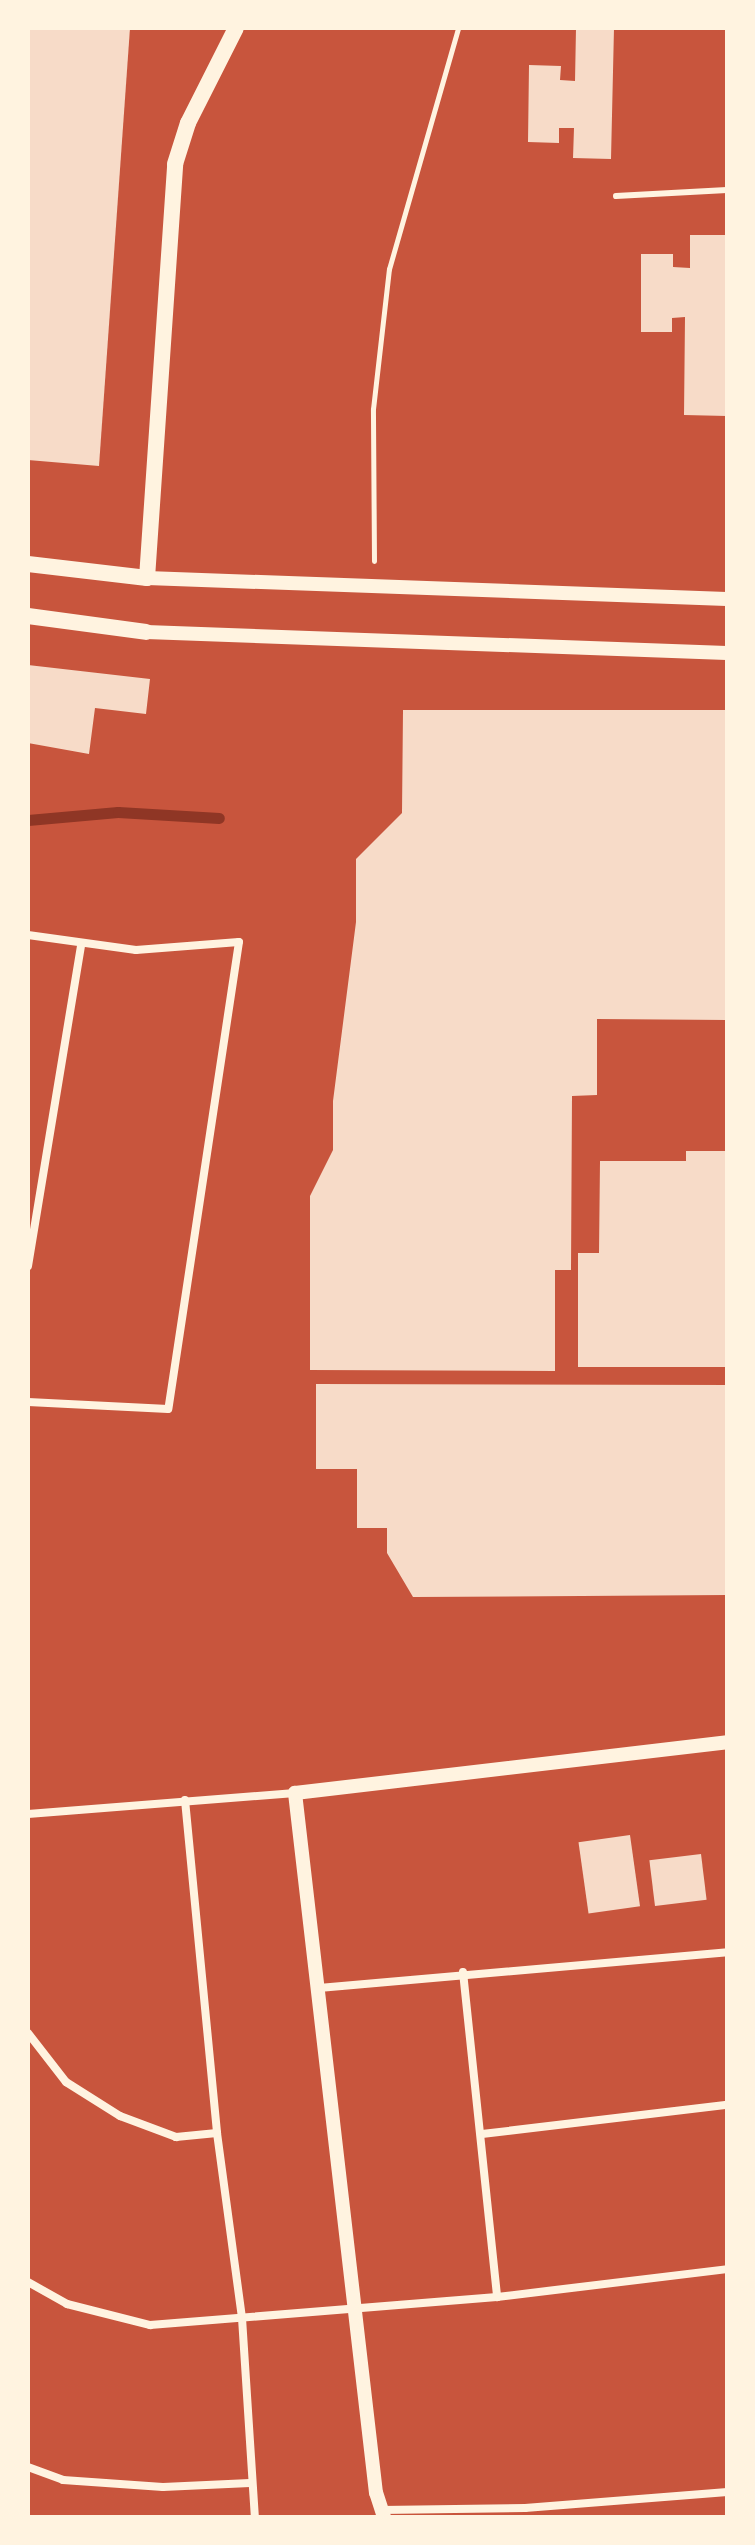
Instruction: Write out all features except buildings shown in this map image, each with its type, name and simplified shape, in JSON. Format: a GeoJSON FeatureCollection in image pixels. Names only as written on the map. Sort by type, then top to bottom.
{"type":"FeatureCollection","features":[{"type":"Feature","properties":{"kind":"main road"},"geometry":{"type":"LineString","coordinates":[[28,564],[147,578],[175,164],[188,123],[236,28]]}},
{"type":"Feature","properties":{"kind":"main road"},"geometry":{"type":"LineString","coordinates":[[28,616],[146,632]]}},
{"type":"Feature","properties":{"kind":"street"},"geometry":{"type":"LineString","coordinates":[[147,578],[374,590],[727,599]]}},
{"type":"Feature","properties":{"kind":"street"},"geometry":{"type":"LineString","coordinates":[[146,632],[727,653]]}},
{"type":"Feature","properties":{"kind":"street"},"geometry":{"type":"LineString","coordinates":[[28,935],[81,946],[136,950],[239,942],[168,1409],[28,1402]]}},
{"type":"Feature","properties":{"kind":"street"},"geometry":{"type":"LineString","coordinates":[[28,1266],[81,946]]}},
{"type":"Feature","properties":{"kind":"street"},"geometry":{"type":"LineString","coordinates":[[28,1814],[295,1793],[727,1742]]}},
{"type":"Feature","properties":{"kind":"street"},"geometry":{"type":"LineString","coordinates":[[295,1793],[382,2513],[526,2512],[727,2492]]}},
{"type":"Feature","properties":{"kind":"street"},"geometry":{"type":"LineString","coordinates":[[185,1800],[217,2133],[242,2318],[250,2483],[255,2517]]}},
{"type":"Feature","properties":{"kind":"street"},"geometry":{"type":"LineString","coordinates":[[319,1988],[463,1972],[727,1952]]}},
{"type":"Feature","properties":{"kind":"street"},"geometry":{"type":"LineString","coordinates":[[463,1972],[497,2297]]}},
{"type":"Feature","properties":{"kind":"street"},"geometry":{"type":"LineString","coordinates":[[28,2033],[66,2082],[120,2116],[176,2137],[217,2133]]}},
{"type":"Feature","properties":{"kind":"street"},"geometry":{"type":"LineString","coordinates":[[482,2134],[727,2105]]}},
{"type":"Feature","properties":{"kind":"street"},"geometry":{"type":"LineString","coordinates":[[28,2282],[67,2304],[150,2325],[497,2297],[727,2269]]}},
{"type":"Feature","properties":{"kind":"street"},"geometry":{"type":"LineString","coordinates":[[28,2467],[63,2480],[163,2487],[250,2483]]}},
{"type":"Feature","properties":{"kind":"lane"},"geometry":{"type":"LineString","coordinates":[[616,196],[727,190]]}},
{"type":"Feature","properties":{"kind":"path"},"geometry":{"type":"LineString","coordinates":[[374,590],[373,409],[389,269],[458,28]]}},
{"type":"Feature","properties":{"kind":"waterway"},"geometry":{"type":"LineString","coordinates":[[28,820],[118,812],[219,818]]}}]}
